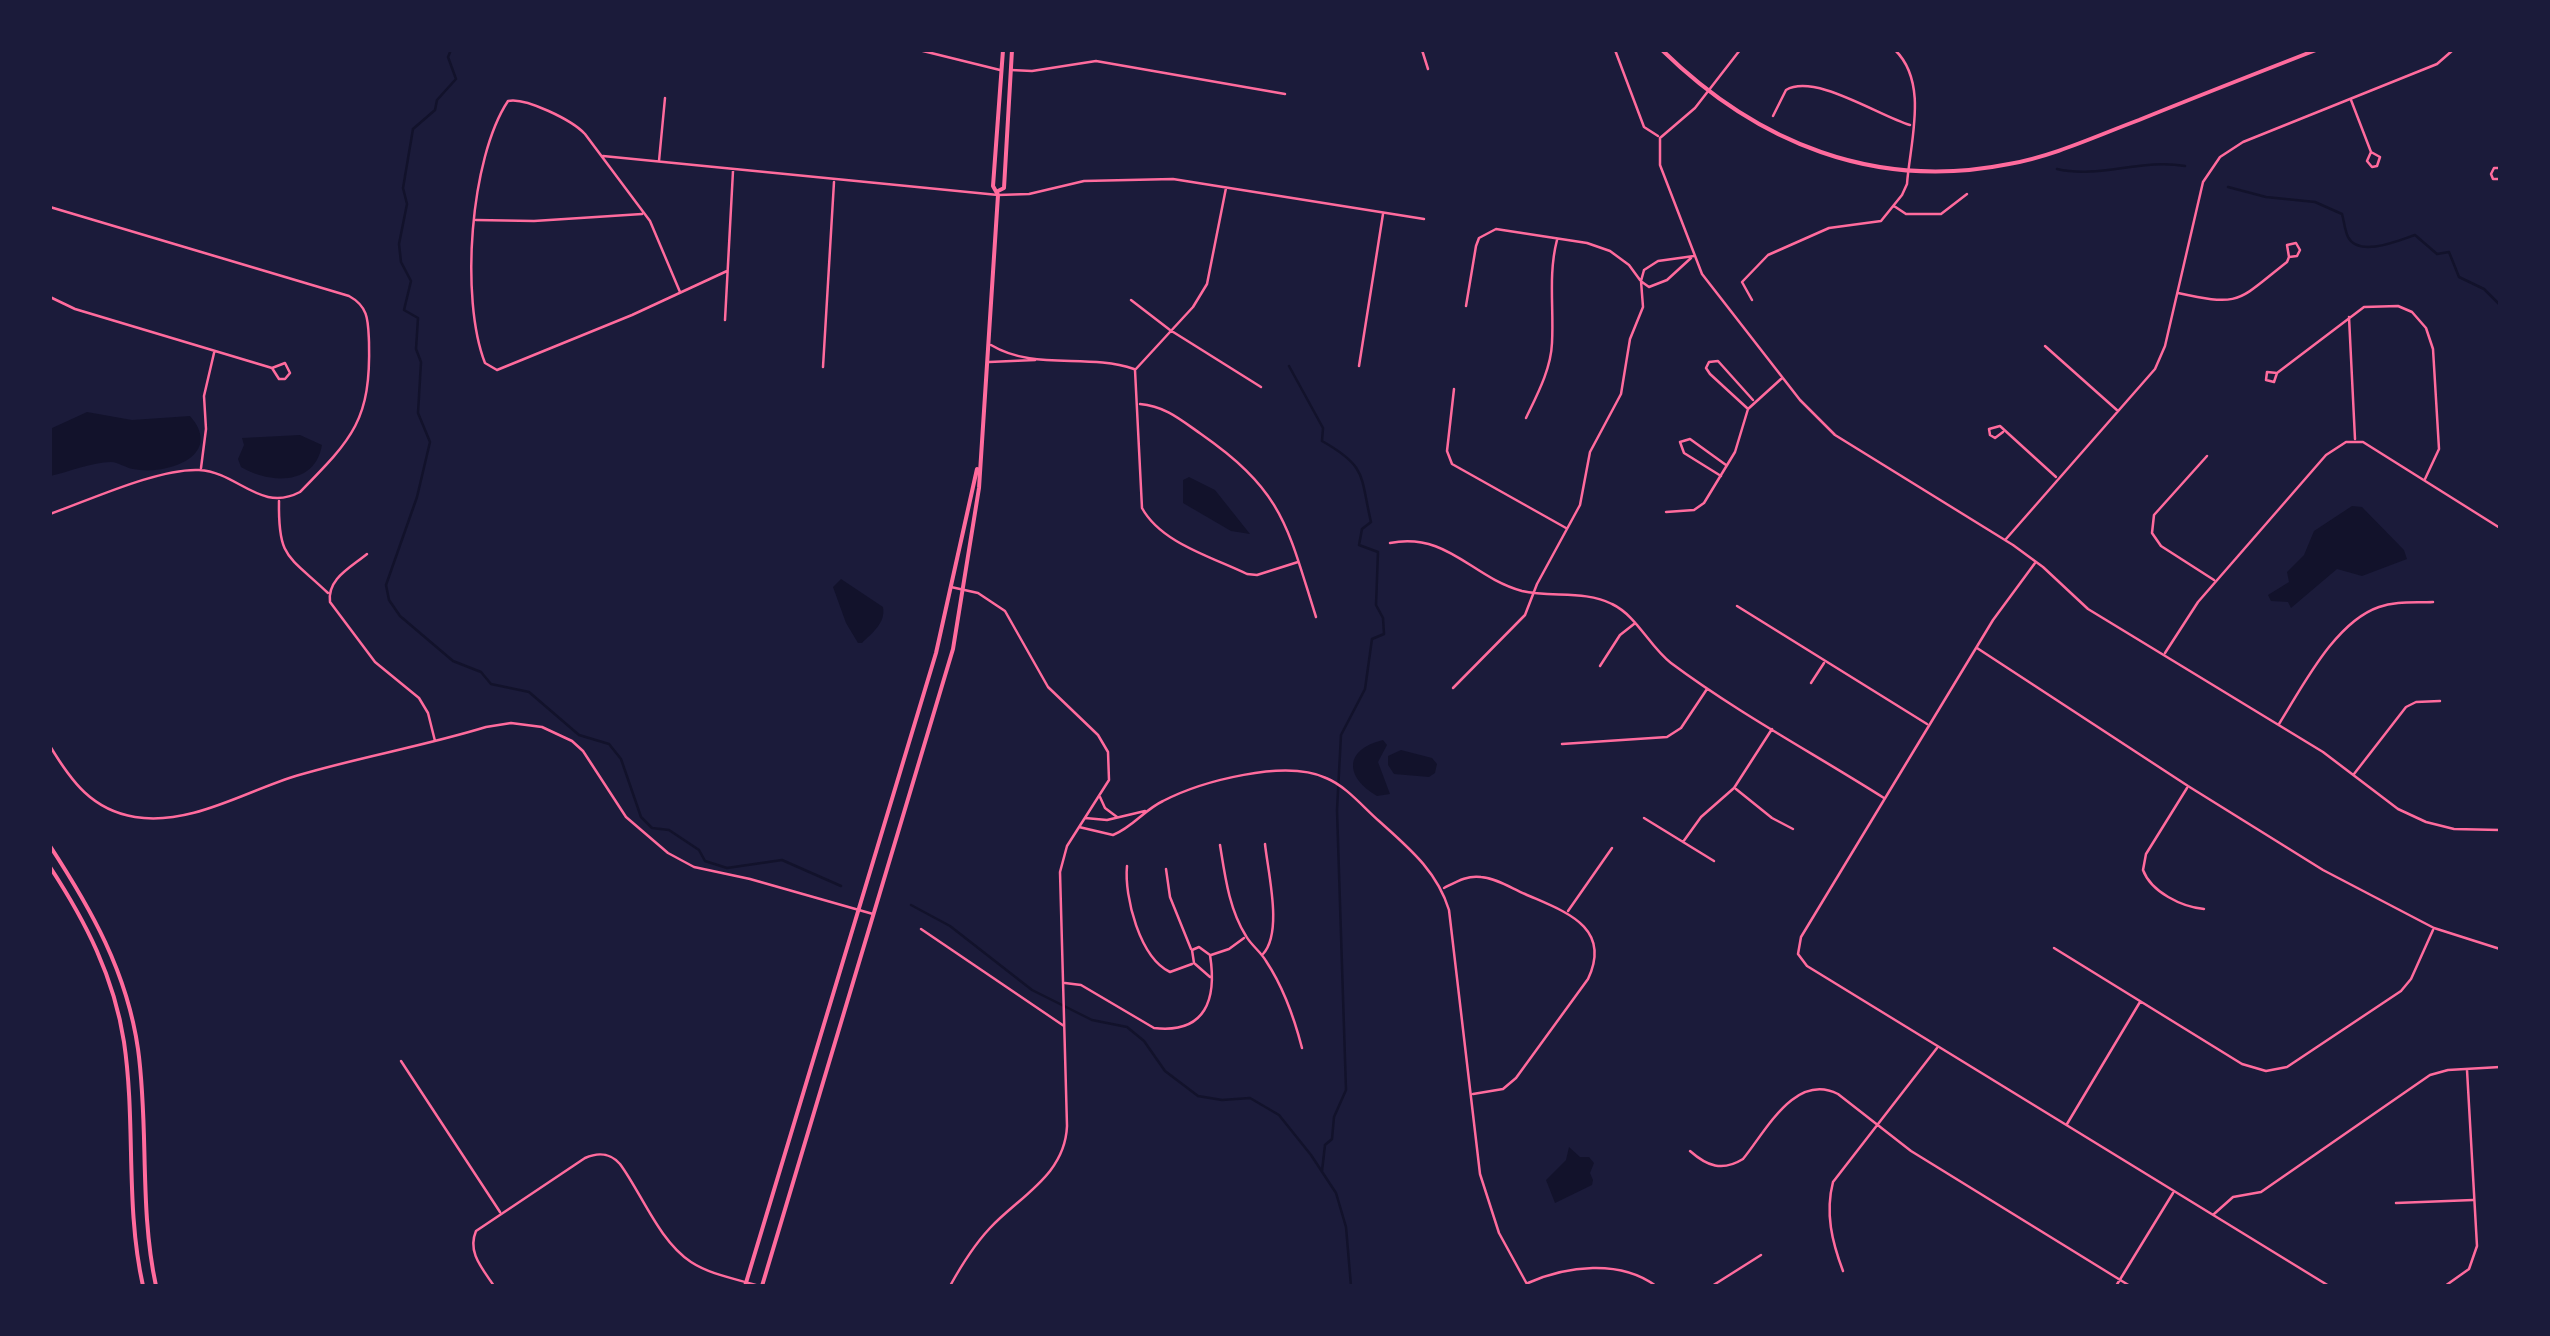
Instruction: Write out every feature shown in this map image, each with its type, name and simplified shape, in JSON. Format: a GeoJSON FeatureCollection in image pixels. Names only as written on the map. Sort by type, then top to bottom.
{"type":"FeatureCollection","features":[{"type":"Feature","properties":{"kind":"main road"},"geometry":{"type":"LineString","coordinates":[[762,1286],[953,650],[965,589],[979,488],[1003,50]]}},
{"type":"Feature","properties":{"kind":"main road"},"geometry":{"type":"LineString","coordinates":[[998,193],[1004,188],[1012,50]]}},
{"type":"Feature","properties":{"kind":"main road"},"geometry":{"type":"LineString","coordinates":[[1662,50],[1707,92],[1754,123],[1800,146],[1856,162],[1908,170],[1972,170],[2047,154],[2316,50]]}},
{"type":"Feature","properties":{"kind":"main road"},"geometry":{"type":"LineString","coordinates":[[745,1284],[936,653],[978,464]]}},
{"type":"Feature","properties":{"kind":"main road"},"geometry":{"type":"LineString","coordinates":[[50,846],[104,936],[131,1014],[138,1052],[146,1235],[156,1286]]}},
{"type":"Feature","properties":{"kind":"main road"},"geometry":{"type":"LineString","coordinates":[[50,867],[94,940],[120,1022],[128,1080],[134,1224],[143,1286]]}},
{"type":"Feature","properties":{"kind":"street"},"geometry":{"type":"LineString","coordinates":[[919,50],[1002,70]]}},
{"type":"Feature","properties":{"kind":"street"},"geometry":{"type":"LineString","coordinates":[[1422,50],[1428,68]]}},
{"type":"Feature","properties":{"kind":"street"},"geometry":{"type":"LineString","coordinates":[[1615,50],[1644,127],[1660,138]]}},
{"type":"Feature","properties":{"kind":"street"},"geometry":{"type":"LineString","coordinates":[[1740,50],[1695,108],[1660,138],[1660,164],[1707,282],[1811,413],[1849,446],[2005,540],[2088,608],[2278,725],[2398,809],[2454,829],[2500,830]]}},
{"type":"Feature","properties":{"kind":"street"},"geometry":{"type":"LineString","coordinates":[[1752,300],[1742,282],[1768,255],[1830,227],[1875,224],[1905,190],[1915,102],[1907,64],[1895,50]]}},
{"type":"Feature","properties":{"kind":"street"},"geometry":{"type":"LineString","coordinates":[[2005,540],[2159,362],[2203,182],[2220,157],[2243,142],[2437,64],[2453,50]]}},
{"type":"Feature","properties":{"kind":"street"},"geometry":{"type":"LineString","coordinates":[[1011,70],[1032,72],[1096,61],[1285,94]]}},
{"type":"Feature","properties":{"kind":"street"},"geometry":{"type":"LineString","coordinates":[[1774,116],[1786,90],[1804,86],[1912,125]]}},
{"type":"Feature","properties":{"kind":"street"},"geometry":{"type":"LineString","coordinates":[[659,161],[665,98]]}},
{"type":"Feature","properties":{"kind":"street"},"geometry":{"type":"LineString","coordinates":[[680,292],[659,236],[603,156],[576,125],[518,99],[508,100],[483,158],[474,220],[475,311],[482,358],[488,366],[497,370],[632,315],[727,271]]}},
{"type":"Feature","properties":{"kind":"street"},"geometry":{"type":"LineString","coordinates":[[2350,99],[2371,152]]}},
{"type":"Feature","properties":{"kind":"street"},"geometry":{"type":"LineString","coordinates":[[603,156],[998,193],[1029,194],[1074,182],[1146,177],[1424,219]]}},
{"type":"Feature","properties":{"kind":"street"},"geometry":{"type":"LineString","coordinates":[[2500,168],[2494,168],[2490,174],[2493,180],[2500,179]]}},
{"type":"Feature","properties":{"kind":"street"},"geometry":{"type":"LineString","coordinates":[[724,320],[734,170]]}},
{"type":"Feature","properties":{"kind":"street"},"geometry":{"type":"LineString","coordinates":[[822,368],[834,180]]}},
{"type":"Feature","properties":{"kind":"street"},"geometry":{"type":"LineString","coordinates":[[1227,187],[1207,284],[1193,307],[1135,370],[1142,508],[1148,520],[1169,536],[1247,574],[1298,562]]}},
{"type":"Feature","properties":{"kind":"street"},"geometry":{"type":"LineString","coordinates":[[1894,206],[1906,214],[1942,214],[1967,194]]}},
{"type":"Feature","properties":{"kind":"street"},"geometry":{"type":"LineString","coordinates":[[50,207],[360,302],[368,317],[370,369],[363,412],[352,434],[300,492],[279,499],[264,498],[214,472],[178,470],[50,514]]}},
{"type":"Feature","properties":{"kind":"street"},"geometry":{"type":"LineString","coordinates":[[1359,366],[1383,213]]}},
{"type":"Feature","properties":{"kind":"street"},"geometry":{"type":"LineString","coordinates":[[474,220],[534,221],[645,214]]}},
{"type":"Feature","properties":{"kind":"street"},"geometry":{"type":"LineString","coordinates":[[1466,306],[1476,246],[1488,232],[1503,229],[1595,244],[1629,265],[1649,287],[1661,284],[1694,256]]}},
{"type":"Feature","properties":{"kind":"street"},"geometry":{"type":"LineString","coordinates":[[1526,418],[1546,373],[1552,345],[1550,279],[1557,239]]}},
{"type":"Feature","properties":{"kind":"street"},"geometry":{"type":"LineString","coordinates":[[1453,688],[1526,615],[1580,505],[1590,452],[1622,394],[1630,340],[1643,306],[1640,281],[1644,270],[1658,261],[1694,256]]}},
{"type":"Feature","properties":{"kind":"street"},"geometry":{"type":"LineString","coordinates":[[2177,292],[2217,302],[2232,301],[2244,296],[2289,257]]}},
{"type":"Feature","properties":{"kind":"street"},"geometry":{"type":"LineString","coordinates":[[50,297],[75,309],[272,368]]}},
{"type":"Feature","properties":{"kind":"street"},"geometry":{"type":"LineString","coordinates":[[1132,300],[1170,330],[1261,387]]}},
{"type":"Feature","properties":{"kind":"street"},"geometry":{"type":"LineString","coordinates":[[2276,373],[2370,305],[2398,306],[2416,315],[2429,332],[2433,349],[2439,449],[2424,480]]}},
{"type":"Feature","properties":{"kind":"street"},"geometry":{"type":"LineString","coordinates":[[2349,317],[2355,440]]}},
{"type":"Feature","properties":{"kind":"street"},"geometry":{"type":"LineString","coordinates":[[989,343],[1006,353],[1036,359]]}},
{"type":"Feature","properties":{"kind":"street"},"geometry":{"type":"LineString","coordinates":[[2045,346],[2118,411]]}},
{"type":"Feature","properties":{"kind":"street"},"geometry":{"type":"LineString","coordinates":[[201,470],[206,429],[204,396],[214,352]]}},
{"type":"Feature","properties":{"kind":"street"},"geometry":{"type":"LineString","coordinates":[[987,362],[1096,360],[1135,370]]}},
{"type":"Feature","properties":{"kind":"street"},"geometry":{"type":"LineString","coordinates":[[1748,409],[1710,374],[1708,362],[1718,361],[1754,400]]}},
{"type":"Feature","properties":{"kind":"street"},"geometry":{"type":"LineString","coordinates":[[1666,512],[1687,512],[1700,507],[1727,466],[1748,409],[1782,378]]}},
{"type":"Feature","properties":{"kind":"street"},"geometry":{"type":"LineString","coordinates":[[1454,388],[1447,451],[1452,464],[1567,528]]}},
{"type":"Feature","properties":{"kind":"street"},"geometry":{"type":"LineString","coordinates":[[1137,403],[1166,410],[1225,450],[1253,475],[1281,513],[1316,617]]}},
{"type":"Feature","properties":{"kind":"street"},"geometry":{"type":"LineString","coordinates":[[2003,432],[2057,478]]}},
{"type":"Feature","properties":{"kind":"street"},"geometry":{"type":"LineString","coordinates":[[1721,476],[1684,453],[1680,442],[1692,440],[1727,466]]}},
{"type":"Feature","properties":{"kind":"street"},"geometry":{"type":"LineString","coordinates":[[2164,654],[2216,580],[2326,454],[2340,444],[2355,440],[2500,528]]}},
{"type":"Feature","properties":{"kind":"street"},"geometry":{"type":"LineString","coordinates":[[2207,456],[2154,515],[2152,533],[2160,546],[2216,580]]}},
{"type":"Feature","properties":{"kind":"street"},"geometry":{"type":"LineString","coordinates":[[279,499],[278,537],[285,553],[329,594],[333,609],[374,662],[419,698],[436,742]]}},
{"type":"Feature","properties":{"kind":"street"},"geometry":{"type":"LineString","coordinates":[[1390,542],[1416,539],[1433,544],[1504,584],[1534,594],[1586,597],[1611,603],[1662,656],[1885,798]]}},
{"type":"Feature","properties":{"kind":"street"},"geometry":{"type":"LineString","coordinates":[[329,594],[338,578],[367,554]]}},
{"type":"Feature","properties":{"kind":"street"},"geometry":{"type":"LineString","coordinates":[[2036,562],[1976,648],[1801,938],[1798,954],[1807,966],[2329,1286]]}},
{"type":"Feature","properties":{"kind":"street"},"geometry":{"type":"LineString","coordinates":[[950,1286],[988,1230],[1045,1179],[1060,1158],[1068,1126],[1060,872],[1067,846],[1110,773],[1108,752],[1102,740],[1048,687],[1004,611],[984,596],[952,586]]}},
{"type":"Feature","properties":{"kind":"street"},"geometry":{"type":"LineString","coordinates":[[2278,725],[2314,666],[2356,619],[2387,605],[2433,602]]}},
{"type":"Feature","properties":{"kind":"street"},"geometry":{"type":"LineString","coordinates":[[1738,606],[1930,726]]}},
{"type":"Feature","properties":{"kind":"street"},"geometry":{"type":"LineString","coordinates":[[1600,666],[1620,635],[1635,624]]}},
{"type":"Feature","properties":{"kind":"street"},"geometry":{"type":"LineString","coordinates":[[1976,648],[2310,862],[2434,928],[2500,949]]}},
{"type":"Feature","properties":{"kind":"street"},"geometry":{"type":"LineString","coordinates":[[1812,683],[1825,661]]}},
{"type":"Feature","properties":{"kind":"street"},"geometry":{"type":"LineString","coordinates":[[1562,744],[1667,737],[1681,728],[1708,688]]}},
{"type":"Feature","properties":{"kind":"street"},"geometry":{"type":"LineString","coordinates":[[2353,775],[2406,707],[2416,702],[2440,701]]}},
{"type":"Feature","properties":{"kind":"street"},"geometry":{"type":"LineString","coordinates":[[50,746],[75,785],[96,803],[150,819],[204,809],[294,776],[510,722],[557,733],[583,751],[626,817],[668,853],[694,867],[874,914]]}},
{"type":"Feature","properties":{"kind":"street"},"geometry":{"type":"LineString","coordinates":[[1683,842],[1701,816],[1734,788],[1773,728]]}},
{"type":"Feature","properties":{"kind":"street"},"geometry":{"type":"LineString","coordinates":[[1084,818],[1096,821],[1146,811],[1188,790],[1255,774],[1282,771],[1320,775],[1338,784],[1412,850],[1442,889],[1454,931],[1486,1196],[1527,1285],[1574,1269],[1602,1267],[1644,1278],[1656,1286]]}},
{"type":"Feature","properties":{"kind":"street"},"geometry":{"type":"LineString","coordinates":[[2188,786],[2146,854],[2144,870],[2155,888],[2191,908],[2204,910]]}},
{"type":"Feature","properties":{"kind":"street"},"geometry":{"type":"LineString","coordinates":[[1734,788],[1793,829]]}},
{"type":"Feature","properties":{"kind":"street"},"geometry":{"type":"LineString","coordinates":[[1100,795],[1105,808],[1118,817]]}},
{"type":"Feature","properties":{"kind":"street"},"geometry":{"type":"LineString","coordinates":[[1079,826],[1113,835],[1146,811]]}},
{"type":"Feature","properties":{"kind":"street"},"geometry":{"type":"LineString","coordinates":[[1644,818],[1714,861]]}},
{"type":"Feature","properties":{"kind":"street"},"geometry":{"type":"LineString","coordinates":[[1262,955],[1270,946],[1274,930],[1265,844]]}},
{"type":"Feature","properties":{"kind":"street"},"geometry":{"type":"LineString","coordinates":[[1220,845],[1227,890],[1246,937],[1285,993],[1302,1048]]}},
{"type":"Feature","properties":{"kind":"street"},"geometry":{"type":"LineString","coordinates":[[1567,913],[1612,848]]}},
{"type":"Feature","properties":{"kind":"street"},"geometry":{"type":"LineString","coordinates":[[1127,866],[1128,903],[1140,934],[1160,967],[1170,972],[1194,963]]}},
{"type":"Feature","properties":{"kind":"street"},"geometry":{"type":"LineString","coordinates":[[1166,869],[1170,897],[1194,963],[1210,978]]}},
{"type":"Feature","properties":{"kind":"street"},"geometry":{"type":"LineString","coordinates":[[1442,889],[1466,878],[1483,877],[1567,913],[1583,924],[1592,940],[1594,960],[1588,979],[1513,1082],[1496,1091],[1471,1094]]}},
{"type":"Feature","properties":{"kind":"street"},"geometry":{"type":"LineString","coordinates":[[2054,948],[2242,1064],[2260,1070],[2280,1069],[2405,988],[2434,928]]}},
{"type":"Feature","properties":{"kind":"street"},"geometry":{"type":"LineString","coordinates":[[921,929],[1064,1026]]}},
{"type":"Feature","properties":{"kind":"street"},"geometry":{"type":"LineString","coordinates":[[1210,955],[1229,949],[1246,937]]}},
{"type":"Feature","properties":{"kind":"street"},"geometry":{"type":"LineString","coordinates":[[1192,950],[1199,947],[1210,955]]}},
{"type":"Feature","properties":{"kind":"street"},"geometry":{"type":"LineString","coordinates":[[1063,983],[1082,985],[1154,1028],[1167,1030],[1189,1024],[1210,1002],[1210,955]]}},
{"type":"Feature","properties":{"kind":"street"},"geometry":{"type":"LineString","coordinates":[[2066,1125],[2140,1002]]}},
{"type":"Feature","properties":{"kind":"street"},"geometry":{"type":"LineString","coordinates":[[1843,1271],[1831,1240],[1831,1188],[1836,1176],[1938,1046]]}},
{"type":"Feature","properties":{"kind":"street"},"geometry":{"type":"LineString","coordinates":[[400,1062],[501,1213]]}},
{"type":"Feature","properties":{"kind":"street"},"geometry":{"type":"LineString","coordinates":[[2213,1215],[2233,1197],[2260,1192],[2430,1076],[2467,1068],[2500,1067]]}},
{"type":"Feature","properties":{"kind":"street"},"geometry":{"type":"LineString","coordinates":[[2445,1286],[2464,1275],[2475,1258],[2467,1068]]}},
{"type":"Feature","properties":{"kind":"street"},"geometry":{"type":"LineString","coordinates":[[1690,1151],[1712,1166],[1735,1164],[1793,1098],[1812,1088],[1825,1089],[1838,1094],[1911,1151],[2130,1286]]}},
{"type":"Feature","properties":{"kind":"street"},"geometry":{"type":"LineString","coordinates":[[494,1286],[474,1255],[472,1242],[479,1228],[585,1158],[607,1154],[620,1164],[684,1258],[745,1284],[762,1286]]}},
{"type":"Feature","properties":{"kind":"street"},"geometry":{"type":"LineString","coordinates":[[2116,1286],[2174,1191]]}},
{"type":"Feature","properties":{"kind":"street"},"geometry":{"type":"LineString","coordinates":[[2396,1203],[2474,1200]]}},
{"type":"Feature","properties":{"kind":"street"},"geometry":{"type":"LineString","coordinates":[[1712,1286],[1760,1255]]}},
{"type":"Feature","properties":{"kind":"shaded area"},"geometry":{"type":"Polygon","coordinates":[[[87,412],[132,420],[190,416],[199,430],[200,442],[196,452],[175,466],[146,470],[104,462],[50,476],[50,429],[87,412]]]}},
{"type":"Feature","properties":{"kind":"shaded area"},"geometry":{"type":"Polygon","coordinates":[[[300,435],[322,445],[318,458],[301,474],[290,478],[265,477],[241,467],[238,459],[244,445],[242,438],[300,435]]]}},
{"type":"Feature","properties":{"kind":"shaded area"},"geometry":{"type":"Polygon","coordinates":[[[1189,477],[1215,490],[1250,534],[1231,531],[1183,503],[1183,480],[1189,477]]]}},
{"type":"Feature","properties":{"kind":"shaded area"},"geometry":{"type":"Polygon","coordinates":[[[2352,506],[2362,507],[2404,550],[2407,559],[2362,576],[2337,569],[2291,608],[2288,602],[2271,601],[2268,595],[2289,582],[2287,572],[2304,555],[2314,531],[2352,506]]]}},
{"type":"Feature","properties":{"kind":"shaded area"},"geometry":{"type":"Polygon","coordinates":[[[841,579],[883,607],[880,623],[862,643],[858,643],[846,623],[833,587],[841,579]]]}},
{"type":"Feature","properties":{"kind":"shaded area"},"geometry":{"type":"Polygon","coordinates":[[[1383,740],[1387,745],[1378,762],[1390,794],[1377,796],[1359,781],[1353,764],[1361,750],[1383,740]]]}},
{"type":"Feature","properties":{"kind":"shaded area"},"geometry":{"type":"Polygon","coordinates":[[[1401,750],[1432,758],[1437,764],[1435,773],[1429,777],[1394,774],[1388,756],[1401,750]]]}},
{"type":"Feature","properties":{"kind":"shaded area"},"geometry":{"type":"Polygon","coordinates":[[[1569,1147],[1594,1163],[1590,1173],[1592,1185],[1555,1203],[1546,1180],[1566,1160],[1569,1147]]]}},
{"type":"Feature","properties":{"kind":"waterway"},"geometry":{"type":"LineString","coordinates":[[451,50],[448,57],[456,79],[437,100],[435,110],[413,129],[403,188],[407,204],[399,244],[401,262],[411,281],[404,310],[418,318],[418,413],[430,442],[417,497],[386,585],[389,600],[400,616],[453,661],[481,672],[491,684],[529,692],[579,735],[609,744],[621,759],[641,817],[652,828],[669,830],[699,850],[705,861],[727,868],[782,860],[841,886]]}},
{"type":"Feature","properties":{"kind":"waterway"},"geometry":{"type":"LineString","coordinates":[[2057,169],[2089,172],[2185,166]]}},
{"type":"Feature","properties":{"kind":"waterway"},"geometry":{"type":"LineString","coordinates":[[2228,187],[2266,197],[2315,202],[2342,214],[2348,237],[2361,246],[2380,246],[2415,235],[2437,254],[2449,252],[2459,277],[2484,289],[2500,305]]}},
{"type":"Feature","properties":{"kind":"waterway"},"geometry":{"type":"LineString","coordinates":[[1289,366],[1323,428],[1322,441],[1348,458],[1360,474],[1371,522],[1362,529],[1359,545],[1378,552],[1376,605],[1383,618],[1384,634],[1372,639],[1365,689],[1341,735],[1337,810],[1346,1090],[1334,1117],[1332,1139],[1325,1145],[1322,1171]]}},
{"type":"Feature","properties":{"kind":"waterway"},"geometry":{"type":"LineString","coordinates":[[911,905],[950,926],[1032,990],[1092,1020],[1127,1027],[1144,1041],[1165,1071],[1198,1096],[1222,1100],[1250,1098],[1279,1115],[1336,1193],[1346,1227],[1351,1286]]}}]}
